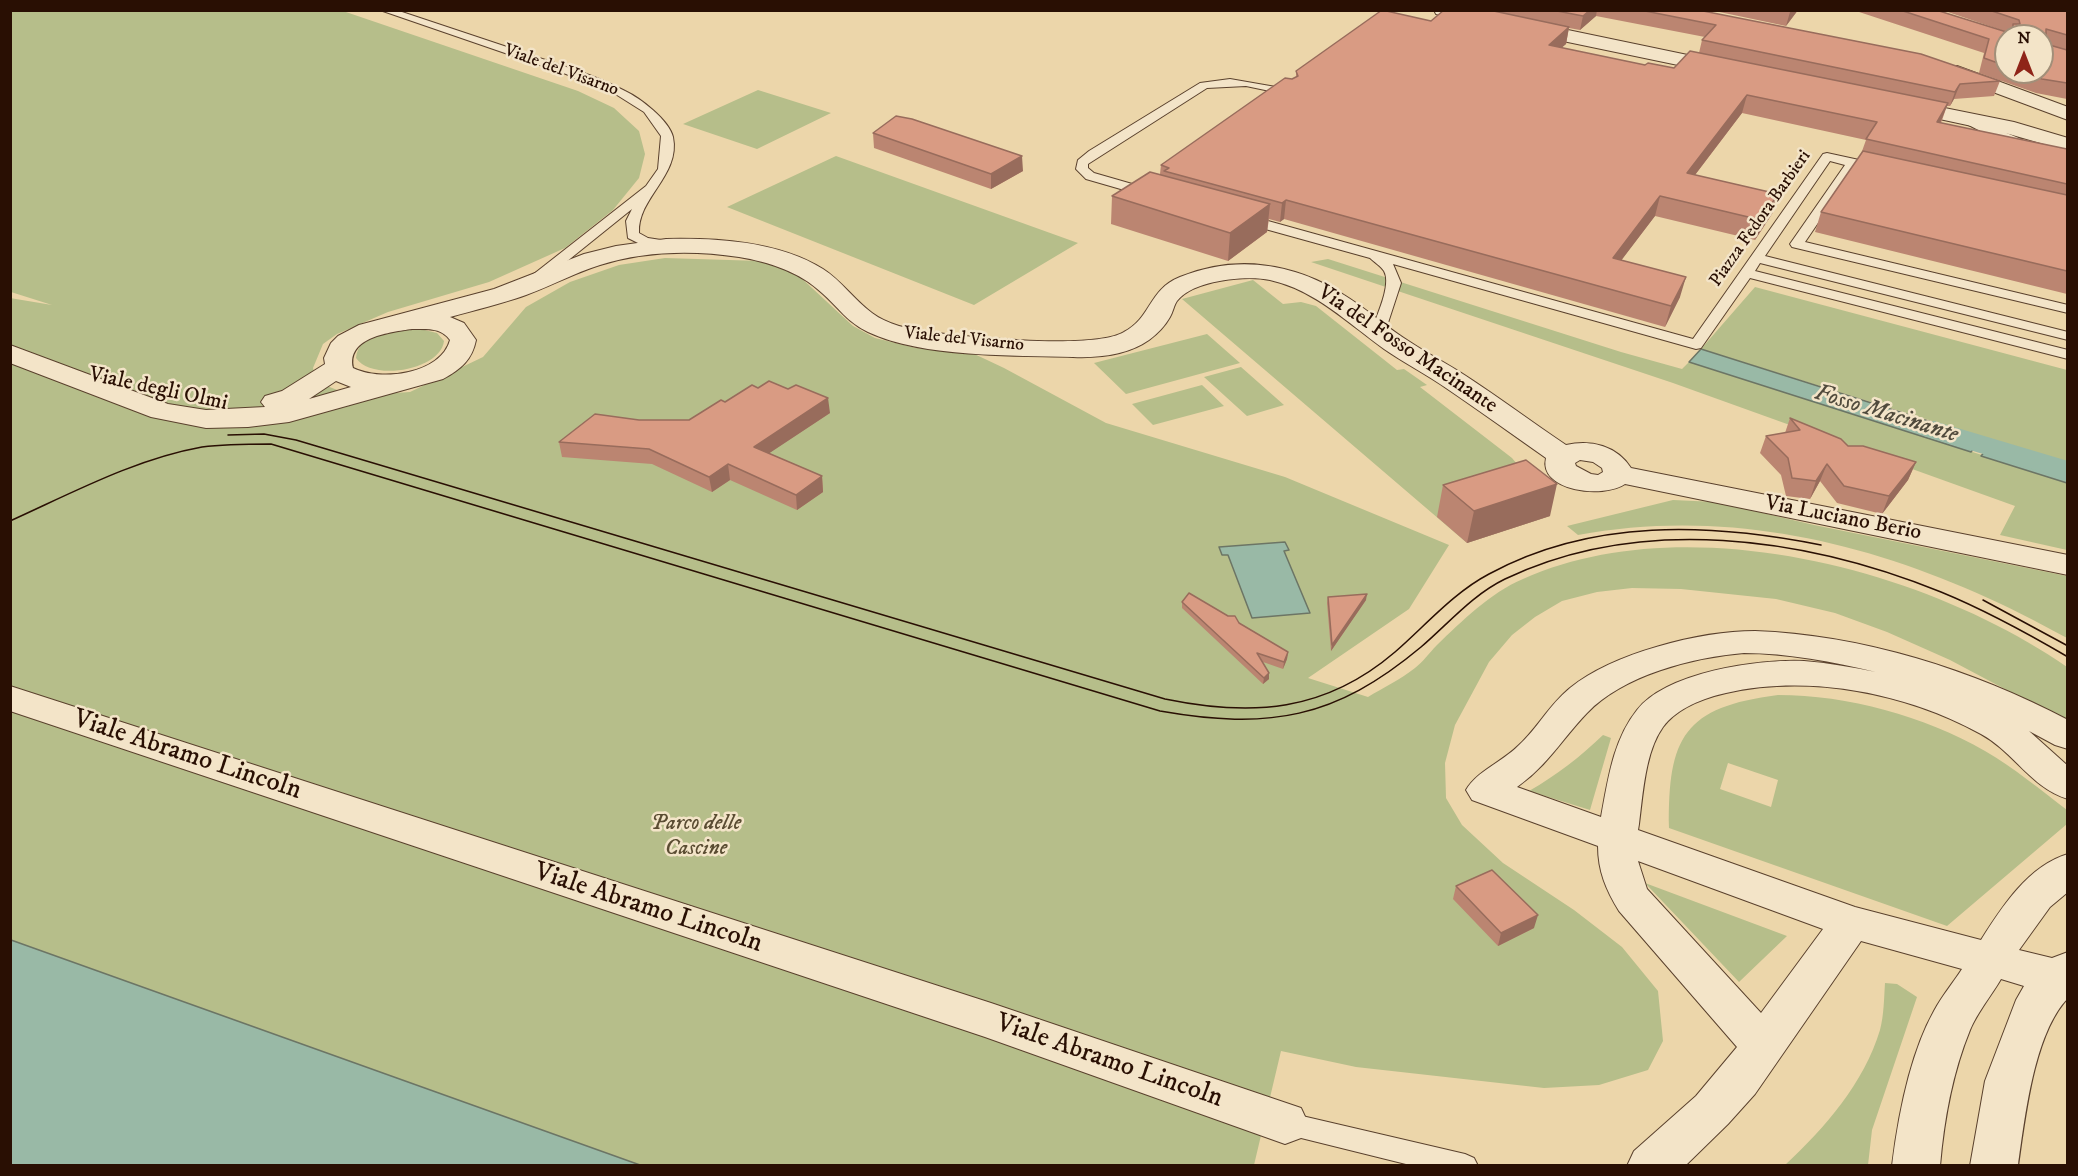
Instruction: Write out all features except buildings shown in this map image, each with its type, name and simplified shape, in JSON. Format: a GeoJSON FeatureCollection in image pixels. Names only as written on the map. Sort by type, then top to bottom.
{"type":"FeatureCollection","features":[{"type":"Feature","properties":{"kind":"street"},"geometry":{"type":"LineString","coordinates":[[1443,10],[1740,72]]}},
{"type":"Feature","properties":{"kind":"street"},"geometry":{"type":"LineString","coordinates":[[1518,26],[1537,10]]}},
{"type":"Feature","properties":{"kind":"street"},"geometry":{"type":"LineString","coordinates":[[1942,67],[2066,130]]}},
{"type":"Feature","properties":{"kind":"street"},"geometry":{"type":"LineString","coordinates":[[1880,100],[2014,128],[2066,130]]}},
{"type":"Feature","properties":{"kind":"street","name":"Viale del Visarno"},"geometry":{"type":"LineString","coordinates":[[412,321],[523,287],[572,267],[617,253],[642,248],[685,247],[744,251],[800,267],[828,285],[862,319],[879,328],[929,340],[1052,348]]}},
{"type":"Feature","properties":{"kind":"street","name":"Via del Fosso Macinante"},"geometry":{"type":"LineString","coordinates":[[1052,348],[1108,347],[1127,342],[1152,323],[1164,300],[1182,285],[1208,277],[1248,271],[1274,273],[1326,292],[1378,332],[1563,456],[1559,465],[1561,470],[1581,482],[1608,482],[1618,474]]}},
{"type":"Feature","properties":{"kind":"street","name":"Viale del Visarno"},"geometry":{"type":"LineString","coordinates":[[400,381],[429,374],[451,362],[460,353],[463,340],[523,287]]}},
{"type":"Feature","properties":{"kind":"street"},"geometry":{"type":"LineString","coordinates":[[400,381],[367,382],[344,374],[339,367],[338,353],[345,344],[357,336],[381,326],[412,321],[433,321],[449,325],[457,330],[463,340]]}},
{"type":"Feature","properties":{"kind":"street","name":"Viale degli Olmi"},"geometry":{"type":"LineString","coordinates":[[10,353],[161,411],[206,419],[282,414],[400,381]]}},
{"type":"Feature","properties":{"kind":"street","name":"Viale degli Olmi"},"geometry":{"type":"LineString","coordinates":[[40,364],[206,404],[232,408],[260,406],[292,397],[339,367]]}},
{"type":"Feature","properties":{"kind":"street","name":"Via Luciano Berio"},"geometry":{"type":"LineString","coordinates":[[1618,474],[2067,565]]}},
{"type":"Feature","properties":{"kind":"street"},"geometry":{"type":"LineString","coordinates":[[2064,976],[1851,922],[1485,790],[1515,770],[1536,752],[1562,718],[1587,693],[1630,670],[1655,660],[1714,645],[1743,642],[1790,645],[1921,671],[1974,689],[2035,717],[2067,736]]}},
{"type":"Feature","properties":{"kind":"street"},"geometry":{"type":"LineString","coordinates":[[1764,1047],[1628,894],[1618,869],[1618,838],[1629,769],[1647,722],[1666,704],[1695,689],[1746,677],[1782,673],[1822,675],[1943,703],[1999,728],[2067,784]]}},
{"type":"Feature","properties":{"kind":"street","name":"Viale Abramo Lincoln"},"geometry":{"type":"LineString","coordinates":[[10,698],[991,1021],[1285,1123]]}},
{"type":"Feature","properties":{"kind":"street"},"geometry":{"type":"LineString","coordinates":[[1916,1166],[1924,1110],[1950,1023],[2030,904],[2067,869]]}},
{"type":"Feature","properties":{"kind":"street"},"geometry":{"type":"LineString","coordinates":[[1651,1166],[1712,1110],[1739,1080],[1851,922]]}},
{"type":"Feature","properties":{"kind":"street"},"geometry":{"type":"LineString","coordinates":[[1994,1166],[2008,1081],[2038,1000],[2064,976]]}},
{"type":"Feature","properties":{"kind":"lane","name":"Viale del Visarno"},"geometry":{"type":"LineString","coordinates":[[386,10],[570,72],[621,93],[648,110],[667,136],[668,148],[664,169],[632,221],[633,235],[644,242],[685,247]]}},
{"type":"Feature","properties":{"kind":"lane"},"geometry":{"type":"LineString","coordinates":[[1158,195],[1090,176],[1082,168],[1082,163],[1204,85],[1246,83],[1289,92]]}},
{"type":"Feature","properties":{"kind":"lane"},"geometry":{"type":"LineString","coordinates":[[1961,117],[2007,139],[2067,157]]}},
{"type":"Feature","properties":{"kind":"lane","name":"Piazza Fedora Barbieri"},"geometry":{"type":"LineString","coordinates":[[1374,255],[1696,345],[1827,157],[1853,162],[1797,244],[2067,309]]}},
{"type":"Feature","properties":{"kind":"lane"},"geometry":{"type":"LineString","coordinates":[[1853,162],[1887,170]]}},
{"type":"Feature","properties":{"kind":"lane","name":"Viale del Visarno"},"geometry":{"type":"LineString","coordinates":[[523,287],[650,189]]}},
{"type":"Feature","properties":{"kind":"lane"},"geometry":{"type":"LineString","coordinates":[[1238,217],[1374,255],[1382,260],[1394,275],[1394,283],[1378,332]]}},
{"type":"Feature","properties":{"kind":"lane"},"geometry":{"type":"LineString","coordinates":[[1757,258],[2067,336]]}},
{"type":"Feature","properties":{"kind":"lane"},"geometry":{"type":"LineString","coordinates":[[1747,273],[2067,355]]}},
{"type":"Feature","properties":{"kind":"lane"},"geometry":{"type":"LineString","coordinates":[[1285,1123],[1465,1166]]}},
{"type":"Feature","properties":{"kind":"green space","name":"Parco delle Cascine"},"geometry":{"type":"Polygon","coordinates":[[[11,11],[343,11],[578,91],[614,108],[639,131],[645,154],[639,178],[613,210],[565,248],[489,282],[388,312],[337,334],[323,344],[313,368],[317,379],[345,393],[364,395],[410,392],[483,357],[526,307],[570,282],[619,265],[665,258],[761,261],[782,267],[798,275],[853,326],[875,338],[916,348],[968,351],[1106,423],[1285,477],[1449,545],[1409,609],[1308,678],[1368,697],[1415,668],[1477,608],[1499,592],[1523,579],[1587,558],[1657,548],[1730,549],[1803,559],[1876,577],[1945,602],[2010,632],[2067,667],[2067,722],[1950,660],[1887,632],[1835,613],[1776,599],[1681,589],[1632,588],[1597,592],[1562,601],[1535,617],[1512,635],[1489,662],[1455,725],[1445,763],[1446,798],[1462,825],[1503,863],[1574,910],[1622,947],[1658,991],[1663,1041],[1648,1070],[1599,1085],[1544,1088],[1356,1067],[1281,1051],[1254,1165],[640,1165],[11,940],[10,298],[52,305],[11,292],[11,11]]]}},
{"type":"Feature","properties":{"kind":"green space"},"geometry":{"type":"Polygon","coordinates":[[[758,90],[831,113],[757,149],[683,124],[758,90]]]}},
{"type":"Feature","properties":{"kind":"green space"},"geometry":{"type":"Polygon","coordinates":[[[836,156],[1078,243],[974,305],[727,207],[836,156]]]}},
{"type":"Feature","properties":{"kind":"green space"},"geometry":{"type":"Polygon","coordinates":[[[1328,259],[1621,352],[1682,369],[1689,362],[2067,482],[2067,550],[2000,535],[2015,506],[1673,383],[1311,262],[1328,259]]]}},
{"type":"Feature","properties":{"kind":"green space"},"geometry":{"type":"Polygon","coordinates":[[[1253,280],[1283,304],[1301,302],[1316,306],[1397,370],[1404,369],[1427,385],[1420,387],[1512,458],[1517,464],[1519,491],[1550,516],[1467,543],[1182,299],[1253,280]]]}},
{"type":"Feature","properties":{"kind":"green space"},"geometry":{"type":"Polygon","coordinates":[[[1755,287],[2067,370],[2067,463],[1701,349],[1755,287]]]}},
{"type":"Feature","properties":{"kind":"green space"},"geometry":{"type":"Polygon","coordinates":[[[416,328],[437,333],[444,341],[440,351],[419,365],[390,371],[376,370],[364,365],[356,358],[358,349],[363,343],[379,334],[416,328]]]}},
{"type":"Feature","properties":{"kind":"green space"},"geometry":{"type":"Polygon","coordinates":[[[1207,334],[1240,363],[1126,394],[1094,363],[1207,334]]]}},
{"type":"Feature","properties":{"kind":"green space"},"geometry":{"type":"Polygon","coordinates":[[[1241,367],[1284,405],[1247,416],[1204,377],[1241,367]]]}},
{"type":"Feature","properties":{"kind":"green space"},"geometry":{"type":"Polygon","coordinates":[[[1202,385],[1224,406],[1153,425],[1132,404],[1202,385]]]}},
{"type":"Feature","properties":{"kind":"green space"},"geometry":{"type":"Polygon","coordinates":[[[1673,500],[1716,502],[1814,525],[2067,576],[2067,638],[2010,608],[1952,582],[1892,560],[1831,543],[1769,532],[1706,526],[1642,527],[1578,535],[1567,526],[1673,500]]]}},
{"type":"Feature","properties":{"kind":"green space"},"geometry":{"type":"Polygon","coordinates":[[[1778,695],[1831,699],[1885,710],[1937,727],[1985,751],[2027,779],[2067,810],[2067,824],[1947,926],[1669,828],[1672,771],[1678,749],[1688,732],[1702,718],[1721,708],[1746,700],[1778,695]],[[1728,763],[1720,789],[1771,807],[1778,780],[1728,763]]]}},
{"type":"Feature","properties":{"kind":"green space"},"geometry":{"type":"Polygon","coordinates":[[[1603,735],[1611,738],[1590,810],[1529,791],[1568,765],[1603,735]]]}},
{"type":"Feature","properties":{"kind":"green space"},"geometry":{"type":"Polygon","coordinates":[[[1645,883],[1787,936],[1739,982],[1645,883]]]}},
{"type":"Feature","properties":{"kind":"green space"},"geometry":{"type":"Polygon","coordinates":[[[1885,983],[1897,984],[1917,997],[1872,1130],[1868,1165],[1785,1165],[1842,1104],[1864,1068],[1880,1030],[1885,983]]]}},
{"type":"Feature","properties":{"kind":"water"},"geometry":{"type":"Polygon","coordinates":[[[1701,349],[1982,438],[1971,452],[1689,362],[1701,349]]]}},
{"type":"Feature","properties":{"kind":"water"},"geometry":{"type":"Polygon","coordinates":[[[1993,442],[2067,464],[2067,483],[1981,456],[1993,442]]]}},
{"type":"Feature","properties":{"kind":"water"},"geometry":{"type":"Polygon","coordinates":[[[1285,542],[1289,550],[1284,551],[1310,613],[1252,618],[1228,555],[1222,555],[1219,547],[1285,542]]]}},
{"type":"Feature","properties":{"kind":"water"},"geometry":{"type":"Polygon","coordinates":[[[11,940],[640,1165],[11,1165],[11,940]]]}},
{"type":"Feature","properties":{"kind":"waterway","name":"Fosso Macinante"},"geometry":{"type":"LineString","coordinates":[[1934,430],[2068,471]]}},
{"type":"Feature","properties":{"kind":"tram line"},"geometry":{"type":"LineString","coordinates":[[228,435],[264,434],[296,440],[1165,699],[1228,708],[1286,705],[1314,698],[1342,687],[1369,672],[1395,652],[1463,590],[1489,574],[1528,556],[1569,543],[1610,534],[1652,530],[1694,530],[1737,532],[1821,545]]}},
{"type":"Feature","properties":{"kind":"tram line"},"geometry":{"type":"LineString","coordinates":[[10,521],[128,468],[177,452],[202,447],[271,444],[1160,711],[1199,717],[1268,718],[1299,713],[1329,704],[1359,690],[1390,671],[1421,647],[1471,601],[1505,579],[1557,559],[1611,546],[1667,540],[1723,540],[1779,547],[1835,558],[1889,573],[1974,606],[2068,657]]}},
{"type":"Feature","properties":{"kind":"tram line"},"geometry":{"type":"LineString","coordinates":[[1983,600],[2068,646]]}}]}
